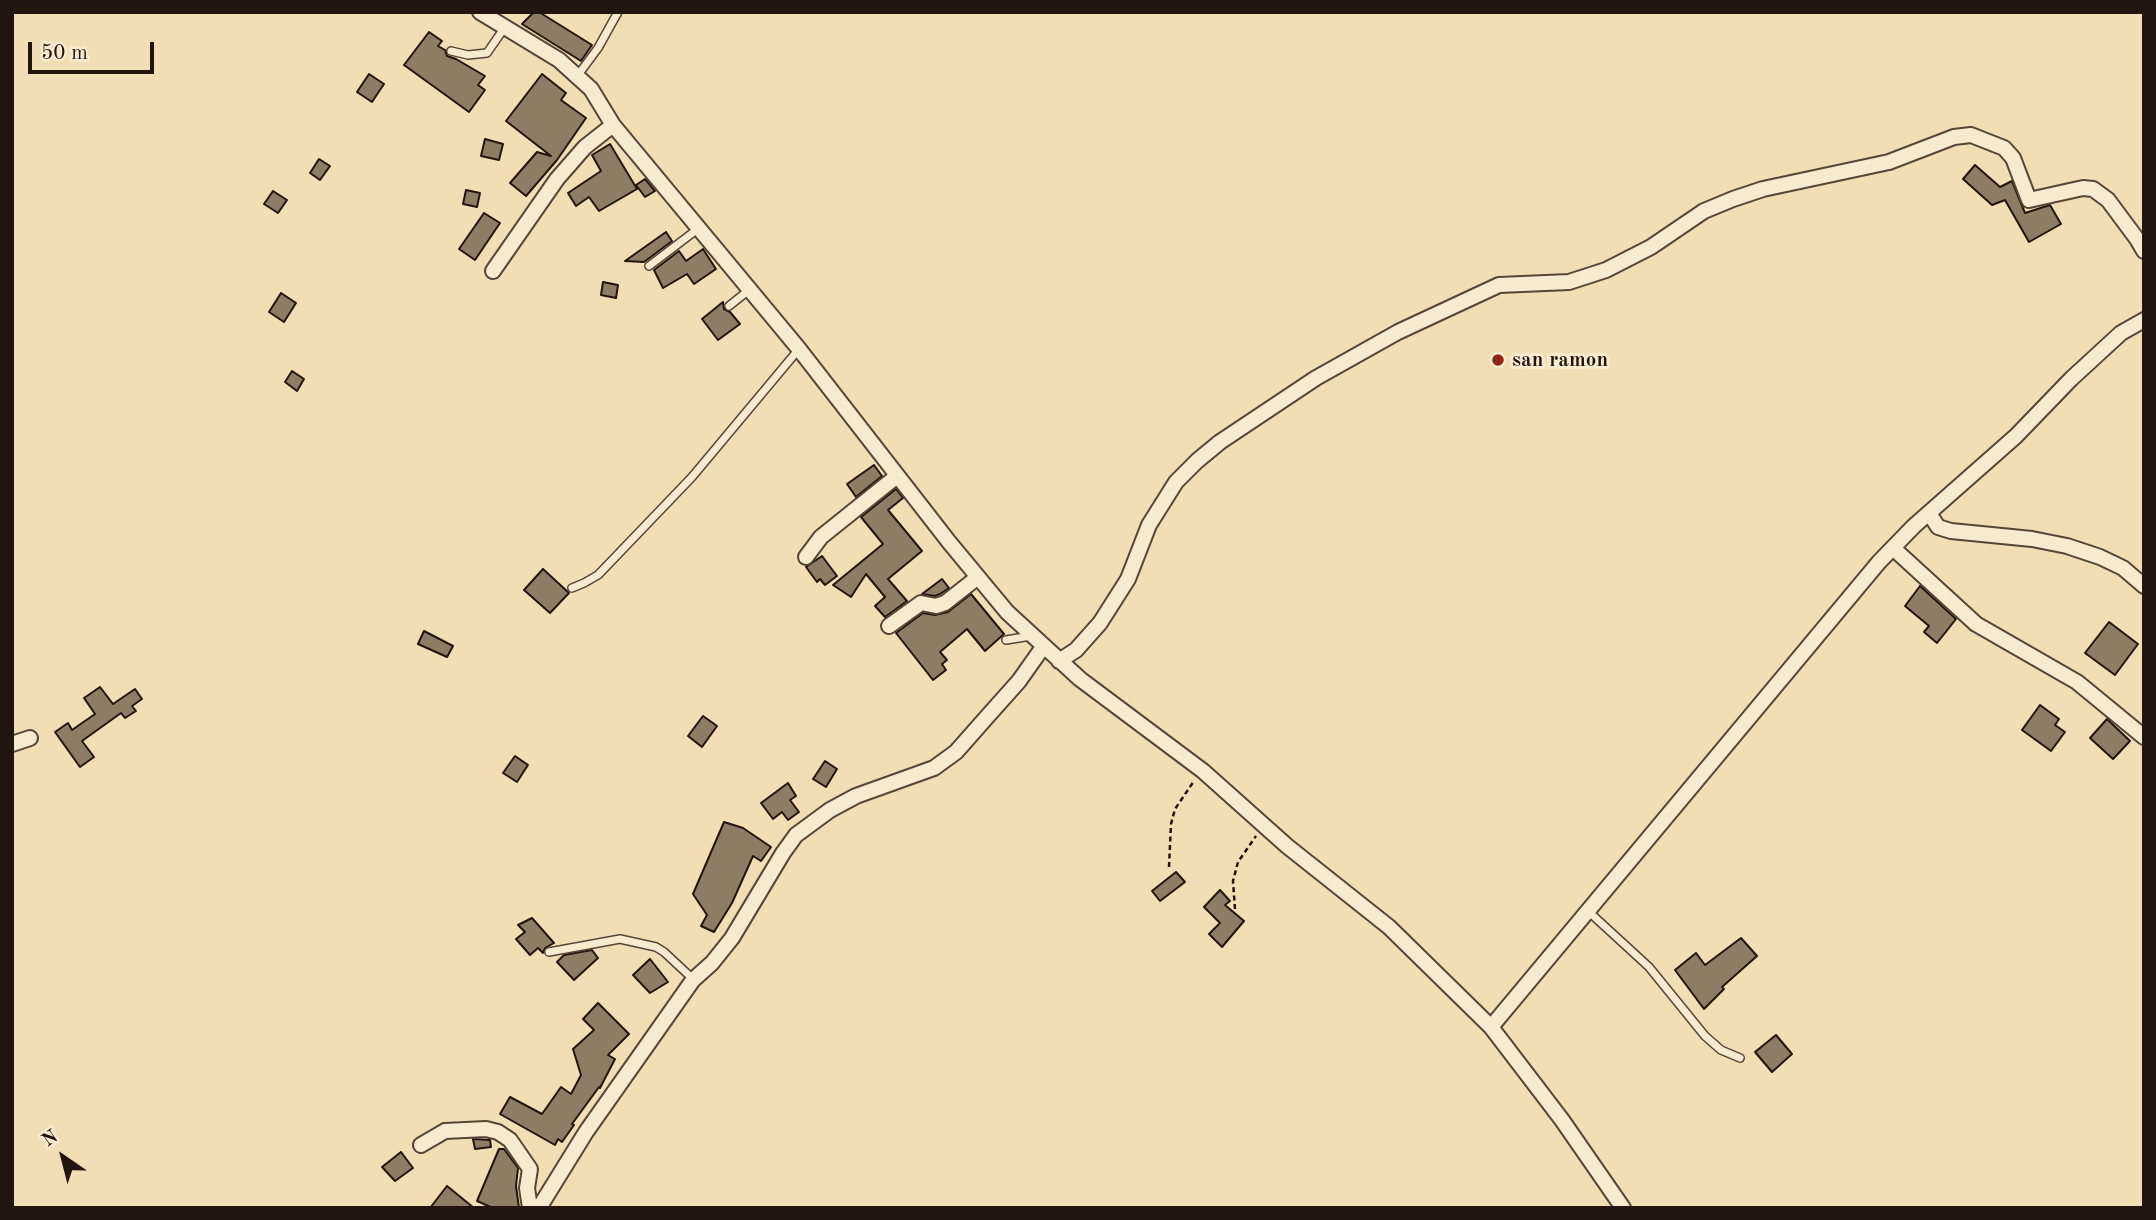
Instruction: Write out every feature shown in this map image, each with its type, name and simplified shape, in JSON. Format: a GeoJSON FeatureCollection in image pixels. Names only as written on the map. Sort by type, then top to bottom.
{"type":"FeatureCollection","features":[{"type":"Feature","properties":{"kind":"street"},"geometry":{"type":"LineString","coordinates":[[489,15],[578,75],[613,125],[799,349],[1007,612],[1059,661],[1203,771],[1265,826],[1389,927],[1491,1027],[1562,1120],[1623,1208]]}},
{"type":"Feature","properties":{"kind":"street"},"geometry":{"type":"LineString","coordinates":[[493,271],[557,179],[585,147],[613,125]]}},
{"type":"Feature","properties":{"kind":"street"},"geometry":{"type":"LineString","coordinates":[[1059,661],[1076,650],[1100,623],[1128,579],[1149,525],[1176,482],[1197,461],[1220,442],[1316,378],[1398,332],[1499,285],[1569,282],[1606,270],[1651,247],[1704,211],[1733,199],[1763,189],[1889,162],[1954,137],[1971,135],[2004,148],[2013,158],[2029,200],[2084,188],[2093,189],[2108,200],[2144,251]]}},
{"type":"Feature","properties":{"kind":"street"},"geometry":{"type":"LineString","coordinates":[[1491,1027],[1787,670],[1893,548],[2016,436],[2121,333],[2144,320]]}},
{"type":"Feature","properties":{"kind":"street"},"geometry":{"type":"LineString","coordinates":[[806,557],[821,537],[897,476]]}},
{"type":"Feature","properties":{"kind":"street"},"geometry":{"type":"LineString","coordinates":[[1929,513],[1938,527],[1951,531],[2032,539],[2067,546],[2100,557],[2123,568],[2144,586]]}},
{"type":"Feature","properties":{"kind":"street"},"geometry":{"type":"LineString","coordinates":[[1893,548],[1976,624],[2077,682],[2144,737]]}},
{"type":"Feature","properties":{"kind":"street"},"geometry":{"type":"LineString","coordinates":[[889,626],[921,603],[936,606],[945,603],[978,577]]}},
{"type":"Feature","properties":{"kind":"street"},"geometry":{"type":"LineString","coordinates":[[539,1208],[586,1132],[693,980],[732,938],[796,835],[830,810],[856,796],[934,768],[956,752],[1019,681],[1043,647]]}},
{"type":"Feature","properties":{"kind":"street"},"geometry":{"type":"LineString","coordinates":[[12,744],[30,738]]}},
{"type":"Feature","properties":{"kind":"street"},"geometry":{"type":"LineString","coordinates":[[421,1145],[445,1131],[486,1129],[498,1132],[510,1140],[530,1169],[527,1188],[530,1208]]}},
{"type":"Feature","properties":{"kind":"lane"},"geometry":{"type":"LineString","coordinates":[[578,75],[598,48],[618,12]]}},
{"type":"Feature","properties":{"kind":"lane"},"geometry":{"type":"LineString","coordinates":[[451,51],[468,55],[487,53],[505,27]]}},
{"type":"Feature","properties":{"kind":"lane"},"geometry":{"type":"LineString","coordinates":[[649,266],[699,228]]}},
{"type":"Feature","properties":{"kind":"lane"},"geometry":{"type":"LineString","coordinates":[[729,306],[750,289]]}},
{"type":"Feature","properties":{"kind":"lane"},"geometry":{"type":"LineString","coordinates":[[572,588],[598,575],[692,477],[799,349]]}},
{"type":"Feature","properties":{"kind":"lane"},"geometry":{"type":"LineString","coordinates":[[1006,640],[1032,636]]}},
{"type":"Feature","properties":{"kind":"lane"},"geometry":{"type":"LineString","coordinates":[[1587,911],[1649,967],[1705,1036],[1721,1050],[1740,1058]]}},
{"type":"Feature","properties":{"kind":"lane"},"geometry":{"type":"LineString","coordinates":[[549,952],[620,939],[656,947],[693,980]]}},
{"type":"Feature","properties":{"kind":"path"},"geometry":{"type":"LineString","coordinates":[[1169,867],[1171,824],[1175,809],[1203,771]]}},
{"type":"Feature","properties":{"kind":"path"},"geometry":{"type":"LineString","coordinates":[[1235,909],[1233,881],[1238,862],[1250,842],[1265,826]]}},
{"type":"Feature","properties":{"kind":"building"},"geometry":{"type":"Polygon","coordinates":[[[534,12],[539,12],[592,45],[581,61],[522,24],[534,12]]]}},
{"type":"Feature","properties":{"kind":"building"},"geometry":{"type":"Polygon","coordinates":[[[429,32],[442,41],[438,46],[445,50],[447,56],[485,76],[478,85],[485,90],[469,112],[404,65],[429,32]]]}},
{"type":"Feature","properties":{"kind":"building"},"geometry":{"type":"Polygon","coordinates":[[[369,74],[384,84],[372,102],[357,92],[369,74]]]}},
{"type":"Feature","properties":{"kind":"building"},"geometry":{"type":"Polygon","coordinates":[[[542,74],[566,93],[561,100],[586,118],[557,160],[526,196],[510,183],[537,152],[551,156],[506,121],[542,74]]]}},
{"type":"Feature","properties":{"kind":"building"},"geometry":{"type":"Polygon","coordinates":[[[485,139],[503,144],[499,160],[481,156],[485,139]]]}},
{"type":"Feature","properties":{"kind":"building"},"geometry":{"type":"Polygon","coordinates":[[[610,144],[637,189],[599,211],[589,197],[576,206],[568,193],[601,171],[592,155],[610,144]]]}},
{"type":"Feature","properties":{"kind":"building"},"geometry":{"type":"Polygon","coordinates":[[[319,159],[330,166],[320,180],[310,173],[319,159]]]}},
{"type":"Feature","properties":{"kind":"building"},"geometry":{"type":"Polygon","coordinates":[[[1975,165],[2000,187],[2012,181],[2025,213],[2050,205],[2061,224],[2029,242],[2005,200],[1992,205],[1963,179],[1975,165]]]}},
{"type":"Feature","properties":{"kind":"building"},"geometry":{"type":"Polygon","coordinates":[[[645,179],[655,191],[645,197],[636,185],[645,179]]]}},
{"type":"Feature","properties":{"kind":"building"},"geometry":{"type":"Polygon","coordinates":[[[466,190],[480,193],[477,207],[463,204],[466,190]]]}},
{"type":"Feature","properties":{"kind":"building"},"geometry":{"type":"Polygon","coordinates":[[[273,191],[287,200],[278,213],[264,204],[273,191]]]}},
{"type":"Feature","properties":{"kind":"building"},"geometry":{"type":"Polygon","coordinates":[[[484,213],[500,223],[475,260],[459,249],[484,213]]]}},
{"type":"Feature","properties":{"kind":"building"},"geometry":{"type":"Polygon","coordinates":[[[666,232],[672,241],[644,262],[625,261],[666,232]]]}},
{"type":"Feature","properties":{"kind":"building"},"geometry":{"type":"Polygon","coordinates":[[[703,249],[716,269],[694,284],[687,274],[663,288],[654,270],[679,251],[686,261],[703,249]]]}},
{"type":"Feature","properties":{"kind":"building"},"geometry":{"type":"Polygon","coordinates":[[[603,282],[618,285],[616,298],[601,295],[603,282]]]}},
{"type":"Feature","properties":{"kind":"building"},"geometry":{"type":"Polygon","coordinates":[[[281,293],[296,303],[284,322],[269,312],[281,293]]]}},
{"type":"Feature","properties":{"kind":"building"},"geometry":{"type":"Polygon","coordinates":[[[723,302],[724,309],[740,324],[718,340],[702,319],[723,302]]]}},
{"type":"Feature","properties":{"kind":"building"},"geometry":{"type":"Polygon","coordinates":[[[292,371],[304,379],[297,391],[285,382],[292,371]]]}},
{"type":"Feature","properties":{"kind":"building"},"geometry":{"type":"Polygon","coordinates":[[[874,465],[882,476],[856,497],[847,484],[874,465]]]}},
{"type":"Feature","properties":{"kind":"building"},"geometry":{"type":"Polygon","coordinates":[[[896,489],[903,498],[888,510],[922,551],[888,579],[907,601],[885,617],[875,606],[885,597],[866,574],[851,597],[833,585],[883,544],[861,517],[896,489]]]}},
{"type":"Feature","properties":{"kind":"building"},"geometry":{"type":"Polygon","coordinates":[[[822,556],[837,576],[825,585],[820,579],[817,582],[806,567],[822,556]]]}},
{"type":"Feature","properties":{"kind":"building"},"geometry":{"type":"Polygon","coordinates":[[[543,569],[569,593],[550,613],[524,590],[543,569]]]}},
{"type":"Feature","properties":{"kind":"building"},"geometry":{"type":"Polygon","coordinates":[[[942,579],[949,588],[935,596],[922,594],[942,579]]]}},
{"type":"Feature","properties":{"kind":"building"},"geometry":{"type":"Polygon","coordinates":[[[1920,586],[1956,619],[1937,643],[1924,632],[1929,626],[1905,606],[1920,586]]]}},
{"type":"Feature","properties":{"kind":"building"},"geometry":{"type":"Polygon","coordinates":[[[971,594],[1004,634],[985,651],[967,629],[940,652],[947,660],[942,664],[946,670],[933,680],[896,633],[923,613],[935,615],[948,612],[971,594]]]}},
{"type":"Feature","properties":{"kind":"building"},"geometry":{"type":"Polygon","coordinates":[[[2109,622],[2138,644],[2115,675],[2085,653],[2109,622]]]}},
{"type":"Feature","properties":{"kind":"building"},"geometry":{"type":"Polygon","coordinates":[[[424,631],[453,646],[447,657],[418,644],[424,631]]]}},
{"type":"Feature","properties":{"kind":"building"},"geometry":{"type":"Polygon","coordinates":[[[100,687],[113,704],[135,689],[142,699],[132,706],[136,711],[125,718],[121,713],[82,741],[94,757],[80,767],[55,732],[68,723],[72,730],[95,714],[84,698],[100,687]]]}},
{"type":"Feature","properties":{"kind":"building"},"geometry":{"type":"Polygon","coordinates":[[[2040,705],[2059,719],[2055,725],[2065,732],[2051,751],[2022,730],[2040,705]]]}},
{"type":"Feature","properties":{"kind":"building"},"geometry":{"type":"Polygon","coordinates":[[[703,716],[717,726],[702,747],[688,736],[703,716]]]}},
{"type":"Feature","properties":{"kind":"building"},"geometry":{"type":"Polygon","coordinates":[[[2107,719],[2130,741],[2113,759],[2090,738],[2107,719]]]}},
{"type":"Feature","properties":{"kind":"building"},"geometry":{"type":"Polygon","coordinates":[[[515,756],[528,765],[517,782],[503,773],[515,756]]]}},
{"type":"Feature","properties":{"kind":"building"},"geometry":{"type":"Polygon","coordinates":[[[825,761],[837,769],[826,787],[813,779],[825,761]]]}},
{"type":"Feature","properties":{"kind":"building"},"geometry":{"type":"Polygon","coordinates":[[[788,783],[796,796],[790,800],[799,812],[788,820],[782,812],[773,819],[761,803],[788,783]]]}},
{"type":"Feature","properties":{"kind":"building"},"geometry":{"type":"Polygon","coordinates":[[[724,822],[743,828],[771,847],[761,861],[753,856],[732,903],[714,932],[701,926],[707,915],[693,894],[724,822]]]}},
{"type":"Feature","properties":{"kind":"building"},"geometry":{"type":"Polygon","coordinates":[[[1176,872],[1185,882],[1160,901],[1152,891],[1176,872]]]}},
{"type":"Feature","properties":{"kind":"building"},"geometry":{"type":"Polygon","coordinates":[[[1220,890],[1230,901],[1225,905],[1244,921],[1222,947],[1209,934],[1220,923],[1204,907],[1220,890]]]}},
{"type":"Feature","properties":{"kind":"building"},"geometry":{"type":"Polygon","coordinates":[[[532,918],[554,943],[545,948],[543,953],[538,948],[530,955],[516,939],[525,932],[518,925],[532,918]]]}},
{"type":"Feature","properties":{"kind":"building"},"geometry":{"type":"Polygon","coordinates":[[[1741,938],[1757,956],[1722,987],[1724,989],[1704,1009],[1675,970],[1696,953],[1705,965],[1741,938]]]}},
{"type":"Feature","properties":{"kind":"building"},"geometry":{"type":"Polygon","coordinates":[[[592,950],[598,958],[574,980],[557,962],[564,955],[592,950]]]}},
{"type":"Feature","properties":{"kind":"building"},"geometry":{"type":"Polygon","coordinates":[[[650,959],[668,982],[650,993],[633,975],[650,959]]]}},
{"type":"Feature","properties":{"kind":"building"},"geometry":{"type":"Polygon","coordinates":[[[598,1003],[629,1034],[608,1055],[615,1059],[600,1088],[572,1124],[574,1125],[562,1142],[558,1139],[555,1145],[500,1114],[510,1097],[542,1114],[561,1087],[571,1094],[581,1075],[573,1049],[594,1030],[583,1019],[598,1003]]]}},
{"type":"Feature","properties":{"kind":"building"},"geometry":{"type":"Polygon","coordinates":[[[1776,1035],[1792,1054],[1772,1072],[1755,1052],[1776,1035]]]}},
{"type":"Feature","properties":{"kind":"building"},"geometry":{"type":"Polygon","coordinates":[[[473,1139],[490,1140],[491,1147],[475,1149],[473,1139]]]}},
{"type":"Feature","properties":{"kind":"building"},"geometry":{"type":"Polygon","coordinates":[[[499,1149],[504,1149],[518,1168],[516,1186],[519,1208],[493,1208],[477,1201],[499,1149]]]}},
{"type":"Feature","properties":{"kind":"building"},"geometry":{"type":"Polygon","coordinates":[[[401,1152],[413,1168],[395,1181],[382,1167],[401,1152]]]}},
{"type":"Feature","properties":{"kind":"building"},"geometry":{"type":"Polygon","coordinates":[[[447,1186],[474,1208],[430,1208],[447,1186]]]}},
{"type":"Feature","properties":{"kind":"place","name":"san ramon"},"geometry":{"type":"Point","coordinates":[1498,360]}}]}
